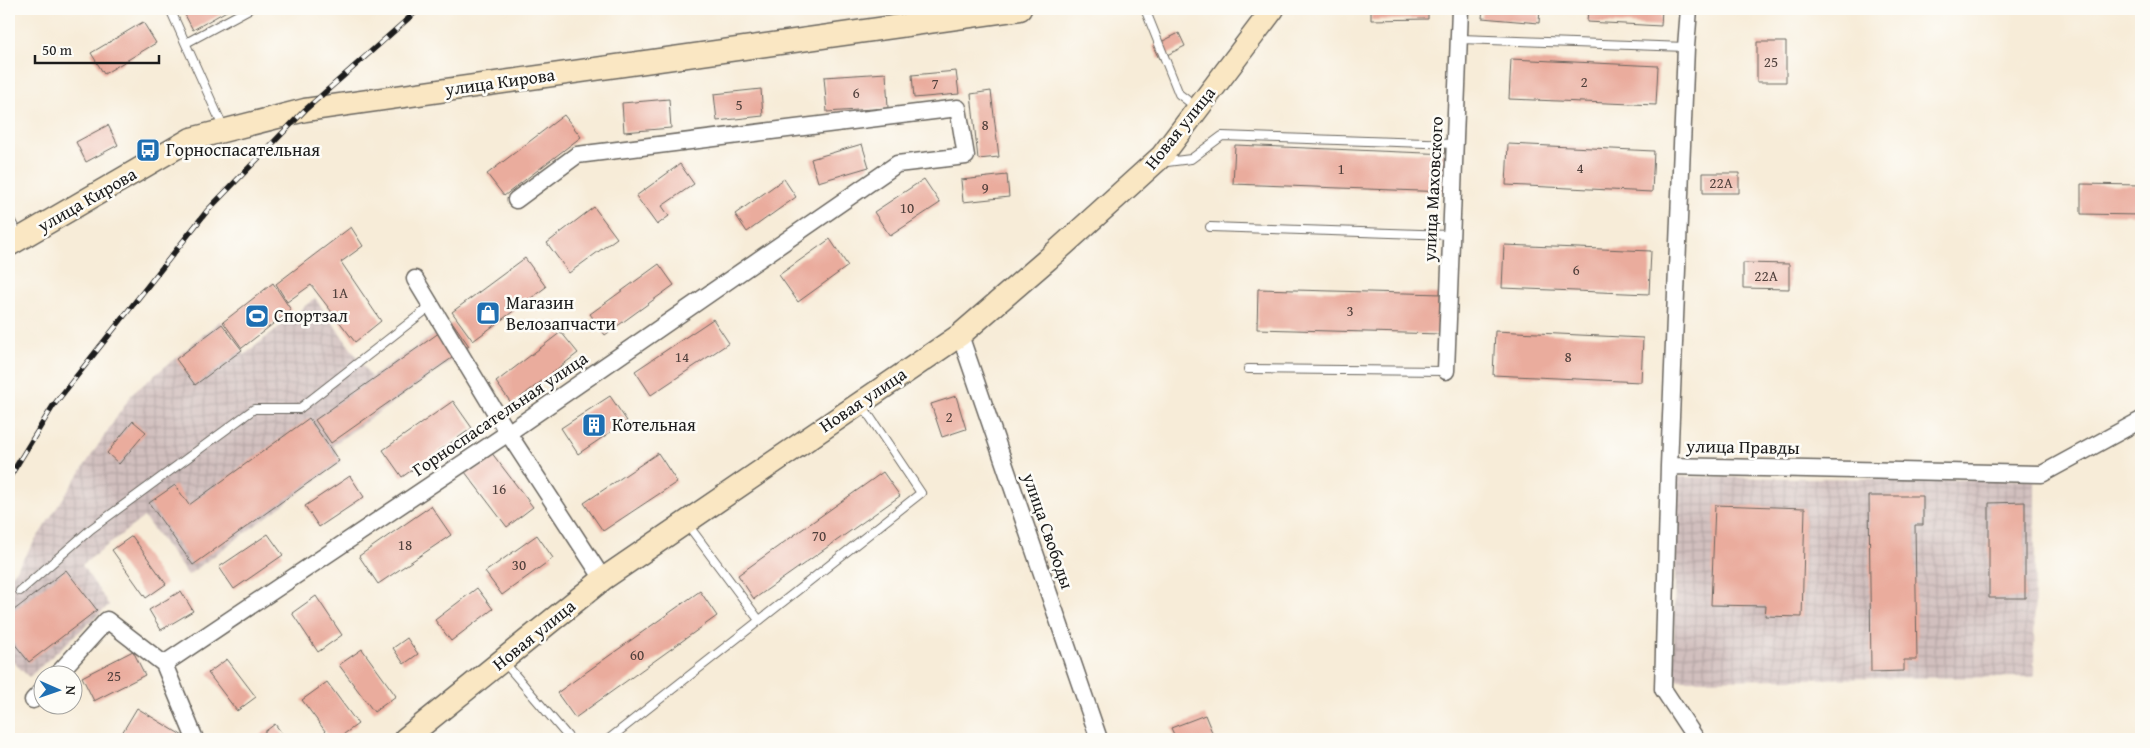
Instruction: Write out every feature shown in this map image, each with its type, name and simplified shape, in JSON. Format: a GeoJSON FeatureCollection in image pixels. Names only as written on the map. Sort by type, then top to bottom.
{"type":"FeatureCollection","features":[{"type":"Feature","properties":{"kind":"main road","name":"улица Кирова"},"geometry":{"type":"LineString","coordinates":[[14,242],[191,139],[305,110],[1020,9]]}},
{"type":"Feature","properties":{"kind":"main road","name":"Новая улица"},"geometry":{"type":"LineString","coordinates":[[405,739],[603,579],[960,335],[1162,156],[1273,9]]}},
{"type":"Feature","properties":{"kind":"street","name":"улица Маховского"},"geometry":{"type":"LineString","coordinates":[[1446,371],[1460,9]]}},
{"type":"Feature","properties":{"kind":"street","name":"улица Правды"},"geometry":{"type":"LineString","coordinates":[[1689,9],[1669,466],[2042,474],[2141,420]]}},
{"type":"Feature","properties":{"kind":"street","name":"Горноспасательная улица"},"geometry":{"type":"LineString","coordinates":[[164,664],[508,433],[897,164],[966,156],[958,108],[577,155],[516,200]]}},
{"type":"Feature","properties":{"kind":"street"},"geometry":{"type":"LineString","coordinates":[[415,279],[508,433],[603,579]]}},
{"type":"Feature","properties":{"kind":"street","name":"улица Свободы"},"geometry":{"type":"LineString","coordinates":[[960,335],[1099,739]]}},
{"type":"Feature","properties":{"kind":"street"},"geometry":{"type":"LineString","coordinates":[[1669,466],[1663,689],[1696,739]]}},
{"type":"Feature","properties":{"kind":"street"},"geometry":{"type":"LineString","coordinates":[[65,666],[107,620],[164,664],[195,739]]}},
{"type":"Feature","properties":{"kind":"lane"},"geometry":{"type":"LineString","coordinates":[[170,9],[225,130]]}},
{"type":"Feature","properties":{"kind":"lane"},"geometry":{"type":"LineString","coordinates":[[186,43],[249,9]]}},
{"type":"Feature","properties":{"kind":"lane"},"geometry":{"type":"LineString","coordinates":[[1145,9],[1179,94],[1198,108]]}},
{"type":"Feature","properties":{"kind":"lane"},"geometry":{"type":"LineString","coordinates":[[1460,39],[1686,47]]}},
{"type":"Feature","properties":{"kind":"lane"},"geometry":{"type":"LineString","coordinates":[[1162,156],[1167,162],[1191,159],[1222,136],[1455,144]]}},
{"type":"Feature","properties":{"kind":"lane"},"geometry":{"type":"LineString","coordinates":[[9,218],[14,242]]}},
{"type":"Feature","properties":{"kind":"lane"},"geometry":{"type":"LineString","coordinates":[[1210,227],[1450,234]]}},
{"type":"Feature","properties":{"kind":"lane"},"geometry":{"type":"LineString","coordinates":[[20,591],[91,529],[254,409],[299,409],[431,306]]}},
{"type":"Feature","properties":{"kind":"lane"},"geometry":{"type":"LineString","coordinates":[[1248,369],[1446,371]]}},
{"type":"Feature","properties":{"kind":"lane"},"geometry":{"type":"LineString","coordinates":[[609,739],[920,493],[860,402]]}},
{"type":"Feature","properties":{"kind":"lane"},"geometry":{"type":"LineString","coordinates":[[686,521],[759,620]]}},
{"type":"Feature","properties":{"kind":"lane"},"geometry":{"type":"LineString","coordinates":[[503,660],[570,739]]}},
{"type":"Feature","properties":{"kind":"shaded area"},"geometry":{"type":"Polygon","coordinates":[[[315,298],[371,377],[450,324],[468,349],[333,445],[341,462],[188,575],[144,517],[82,565],[109,605],[41,666],[32,666],[32,674],[29,677],[9,658],[9,580],[132,394],[220,321],[244,355],[315,298]]]}},
{"type":"Feature","properties":{"kind":"shaded area"},"geometry":{"type":"Polygon","coordinates":[[[1677,477],[2035,480],[2034,677],[1673,680],[1677,477]]]}},
{"type":"Feature","properties":{"kind":"building"},"geometry":{"type":"Polygon","coordinates":[[[182,9],[230,9],[193,30],[182,9]]]}},
{"type":"Feature","properties":{"kind":"building"},"geometry":{"type":"Polygon","coordinates":[[[1371,9],[1428,9],[1428,19],[1371,20],[1371,9]]]}},
{"type":"Feature","properties":{"kind":"building"},"geometry":{"type":"Polygon","coordinates":[[[1483,9],[1540,9],[1539,23],[1482,18],[1483,9]]]}},
{"type":"Feature","properties":{"kind":"building"},"geometry":{"type":"Polygon","coordinates":[[[1588,9],[1662,9],[1661,26],[1587,22],[1588,9]]]}},
{"type":"Feature","properties":{"kind":"building"},"geometry":{"type":"Polygon","coordinates":[[[143,22],[156,43],[104,74],[91,53],[143,22]]]}},
{"type":"Feature","properties":{"kind":"building"},"geometry":{"type":"Polygon","coordinates":[[[1179,33],[1185,46],[1159,59],[1153,46],[1179,33]]]}},
{"type":"Feature","properties":{"kind":"building"},"geometry":{"type":"Polygon","coordinates":[[[1757,42],[1786,42],[1786,82],[1757,82],[1757,42]]]}},
{"type":"Feature","properties":{"kind":"building"},"geometry":{"type":"Polygon","coordinates":[[[1511,59],[1658,66],[1656,105],[1509,99],[1511,59]]]}},
{"type":"Feature","properties":{"kind":"building"},"geometry":{"type":"Polygon","coordinates":[[[956,71],[959,94],[914,98],[912,75],[956,71]]]}},
{"type":"Feature","properties":{"kind":"building"},"geometry":{"type":"Polygon","coordinates":[[[886,73],[888,108],[827,112],[824,77],[886,73]]]}},
{"type":"Feature","properties":{"kind":"building"},"geometry":{"type":"Polygon","coordinates":[[[761,89],[763,116],[717,121],[714,94],[761,89]]]}},
{"type":"Feature","properties":{"kind":"building"},"geometry":{"type":"Polygon","coordinates":[[[991,91],[999,157],[978,159],[971,94],[991,91]]]}},
{"type":"Feature","properties":{"kind":"building"},"geometry":{"type":"Polygon","coordinates":[[[669,99],[671,128],[624,132],[622,103],[669,99]]]}},
{"type":"Feature","properties":{"kind":"building"},"geometry":{"type":"Polygon","coordinates":[[[564,115],[581,137],[504,196],[487,174],[564,115]]]}},
{"type":"Feature","properties":{"kind":"building"},"geometry":{"type":"Polygon","coordinates":[[[108,125],[118,145],[86,162],[76,142],[108,125]]]}},
{"type":"Feature","properties":{"kind":"building"},"geometry":{"type":"Polygon","coordinates":[[[862,144],[869,167],[818,182],[811,159],[862,144]]]}},
{"type":"Feature","properties":{"kind":"building"},"geometry":{"type":"Polygon","coordinates":[[[1508,144],[1654,151],[1652,192],[1506,185],[1508,144]]]}},
{"type":"Feature","properties":{"kind":"building"},"geometry":{"type":"Polygon","coordinates":[[[1235,145],[1449,154],[1447,192],[1233,184],[1235,145]]]}},
{"type":"Feature","properties":{"kind":"building"},"geometry":{"type":"Polygon","coordinates":[[[680,164],[694,184],[662,206],[669,216],[657,225],[636,196],[680,164]]]}},
{"type":"Feature","properties":{"kind":"building"},"geometry":{"type":"Polygon","coordinates":[[[1703,173],[1739,173],[1739,193],[1703,193],[1703,173]]]}},
{"type":"Feature","properties":{"kind":"building"},"geometry":{"type":"Polygon","coordinates":[[[1007,175],[1009,197],[963,202],[961,180],[1007,175]]]}},
{"type":"Feature","properties":{"kind":"building"},"geometry":{"type":"Polygon","coordinates":[[[784,179],[796,197],[747,232],[735,214],[784,179]]]}},
{"type":"Feature","properties":{"kind":"building"},"geometry":{"type":"Polygon","coordinates":[[[924,179],[940,203],[890,236],[874,212],[924,179]]]}},
{"type":"Feature","properties":{"kind":"building"},"geometry":{"type":"Polygon","coordinates":[[[2081,184],[2141,185],[2141,215],[2081,214],[2081,184]]]}},
{"type":"Feature","properties":{"kind":"building"},"geometry":{"type":"Polygon","coordinates":[[[594,207],[617,238],[569,273],[547,243],[594,207]]]}},
{"type":"Feature","properties":{"kind":"building"},"geometry":{"type":"Polygon","coordinates":[[[351,227],[363,246],[341,262],[381,321],[355,342],[311,285],[287,302],[276,284],[351,227]]]}},
{"type":"Feature","properties":{"kind":"building"},"geometry":{"type":"Polygon","coordinates":[[[830,239],[848,266],[798,302],[779,275],[830,239]]]}},
{"type":"Feature","properties":{"kind":"building"},"geometry":{"type":"Polygon","coordinates":[[[1504,245],[1651,251],[1649,294],[1502,288],[1504,245]]]}},
{"type":"Feature","properties":{"kind":"building"},"geometry":{"type":"Polygon","coordinates":[[[525,258],[546,287],[473,341],[452,312],[525,258]]]}},
{"type":"Feature","properties":{"kind":"building"},"geometry":{"type":"Polygon","coordinates":[[[1743,263],[1789,264],[1789,289],[1743,288],[1743,263]]]}},
{"type":"Feature","properties":{"kind":"building"},"geometry":{"type":"Polygon","coordinates":[[[659,264],[674,285],[605,335],[590,314],[659,264]]]}},
{"type":"Feature","properties":{"kind":"building","name":"Спортзал"},"geometry":{"type":"Polygon","coordinates":[[[273,283],[291,310],[242,348],[223,322],[273,283]]]}},
{"type":"Feature","properties":{"kind":"building"},"geometry":{"type":"Polygon","coordinates":[[[1258,289],[1442,294],[1441,334],[1257,329],[1258,289]]]}},
{"type":"Feature","properties":{"kind":"building"},"geometry":{"type":"Polygon","coordinates":[[[713,319],[729,343],[651,395],[635,371],[713,319]]]}},
{"type":"Feature","properties":{"kind":"building"},"geometry":{"type":"Polygon","coordinates":[[[453,323],[469,346],[331,443],[315,420],[453,323]]]}},
{"type":"Feature","properties":{"kind":"building"},"geometry":{"type":"Polygon","coordinates":[[[222,324],[242,350],[195,385],[176,359],[222,324]]]}},
{"type":"Feature","properties":{"kind":"building"},"geometry":{"type":"Polygon","coordinates":[[[1495,331],[1643,338],[1641,382],[1493,375],[1495,331]]]}},
{"type":"Feature","properties":{"kind":"building"},"geometry":{"type":"Polygon","coordinates":[[[561,332],[578,353],[512,404],[496,382],[561,332]]]}},
{"type":"Feature","properties":{"kind":"building","name":"Котельная"},"geometry":{"type":"Polygon","coordinates":[[[610,396],[627,421],[578,454],[561,428],[610,396]]]}},
{"type":"Feature","properties":{"kind":"building"},"geometry":{"type":"Polygon","coordinates":[[[956,396],[966,429],[942,437],[931,404],[956,396]]]}},
{"type":"Feature","properties":{"kind":"building"},"geometry":{"type":"Polygon","coordinates":[[[453,401],[472,428],[402,477],[383,450],[453,401]]]}},
{"type":"Feature","properties":{"kind":"building"},"geometry":{"type":"Polygon","coordinates":[[[309,418],[339,461],[193,565],[149,503],[175,485],[189,505],[309,418]]]}},
{"type":"Feature","properties":{"kind":"building"},"geometry":{"type":"Polygon","coordinates":[[[133,421],[146,432],[119,464],[107,453],[133,421]]]}},
{"type":"Feature","properties":{"kind":"building"},"geometry":{"type":"Polygon","coordinates":[[[491,452],[533,507],[507,527],[465,472],[491,452]]]}},
{"type":"Feature","properties":{"kind":"building"},"geometry":{"type":"Polygon","coordinates":[[[658,453],[677,482],[603,531],[584,503],[658,453]]]}},
{"type":"Feature","properties":{"kind":"building"},"geometry":{"type":"Polygon","coordinates":[[[883,472],[900,496],[754,599],[738,575],[883,472]]]}},
{"type":"Feature","properties":{"kind":"building"},"geometry":{"type":"Polygon","coordinates":[[[350,476],[364,497],[319,527],[305,506],[350,476]]]}},
{"type":"Feature","properties":{"kind":"building"},"geometry":{"type":"Polygon","coordinates":[[[1869,496],[1923,496],[1923,525],[1915,525],[1917,660],[1904,660],[1904,671],[1871,672],[1869,496]]]}},
{"type":"Feature","properties":{"kind":"building"},"geometry":{"type":"Polygon","coordinates":[[[2025,502],[2025,598],[1989,598],[1989,503],[2025,502]]]}},
{"type":"Feature","properties":{"kind":"building"},"geometry":{"type":"Polygon","coordinates":[[[1715,505],[1805,508],[1802,617],[1765,616],[1766,606],[1711,605],[1715,505]]]}},
{"type":"Feature","properties":{"kind":"building"},"geometry":{"type":"Polygon","coordinates":[[[431,506],[451,535],[378,584],[359,556],[431,506]]]}},
{"type":"Feature","properties":{"kind":"building"},"geometry":{"type":"Polygon","coordinates":[[[268,534],[283,555],[234,589],[219,567],[268,534]]]}},
{"type":"Feature","properties":{"kind":"building"},"geometry":{"type":"Polygon","coordinates":[[[537,535],[553,558],[502,595],[485,572],[537,535]]]}},
{"type":"Feature","properties":{"kind":"building"},"geometry":{"type":"Polygon","coordinates":[[[132,536],[166,584],[146,598],[112,550],[132,536]]]}},
{"type":"Feature","properties":{"kind":"building"},"geometry":{"type":"Polygon","coordinates":[[[66,570],[97,610],[29,662],[9,637],[9,614],[66,570]]]}},
{"type":"Feature","properties":{"kind":"building"},"geometry":{"type":"Polygon","coordinates":[[[477,588],[493,609],[451,641],[435,620],[477,588]]]}},
{"type":"Feature","properties":{"kind":"building"},"geometry":{"type":"Polygon","coordinates":[[[181,591],[193,611],[161,630],[149,610],[181,591]]]}},
{"type":"Feature","properties":{"kind":"building"},"geometry":{"type":"Polygon","coordinates":[[[700,591],[717,616],[575,718],[557,693],[700,591]]]}},
{"type":"Feature","properties":{"kind":"building"},"geometry":{"type":"Polygon","coordinates":[[[316,596],[342,635],[318,652],[292,613],[316,596]]]}},
{"type":"Feature","properties":{"kind":"building"},"geometry":{"type":"Polygon","coordinates":[[[407,638],[418,654],[404,664],[393,648],[407,638]]]}},
{"type":"Feature","properties":{"kind":"building"},"geometry":{"type":"Polygon","coordinates":[[[362,649],[396,696],[374,712],[339,665],[362,649]]]}},
{"type":"Feature","properties":{"kind":"building"},"geometry":{"type":"Polygon","coordinates":[[[133,651],[145,675],[94,701],[82,677],[133,651]]]}},
{"type":"Feature","properties":{"kind":"building"},"geometry":{"type":"Polygon","coordinates":[[[227,659],[256,697],[237,711],[208,673],[227,659]]]}},
{"type":"Feature","properties":{"kind":"building"},"geometry":{"type":"Polygon","coordinates":[[[327,682],[358,724],[337,739],[331,739],[302,700],[327,682]]]}},
{"type":"Feature","properties":{"kind":"building"},"geometry":{"type":"Polygon","coordinates":[[[137,708],[188,739],[132,739],[122,733],[137,708]]]}},
{"type":"Feature","properties":{"kind":"building"},"geometry":{"type":"Polygon","coordinates":[[[1205,715],[1214,737],[1209,739],[1176,739],[1171,728],[1205,715]]]}},
{"type":"Feature","properties":{"kind":"building"},"geometry":{"type":"Polygon","coordinates":[[[275,724],[286,739],[255,739],[275,724]]]}},
{"type":"Feature","properties":{"kind":"railway"},"geometry":{"type":"LineString","coordinates":[[9,478],[53,406],[207,211],[305,110],[419,9]]}},
{"type":"Feature","properties":{"kind":"place","name":"Горноспасательная"},"geometry":{"type":"Point","coordinates":[148,150]}},
{"type":"Feature","properties":{"kind":"place","name":"Магазин Велозапчасти"},"geometry":{"type":"Point","coordinates":[488,313]}},
{"type":"Feature","properties":{"kind":"place","name":"Спортзал"},"geometry":{"type":"Point","coordinates":[257,316]}},
{"type":"Feature","properties":{"kind":"place","name":"Котельная"},"geometry":{"type":"Point","coordinates":[594,425]}}]}
